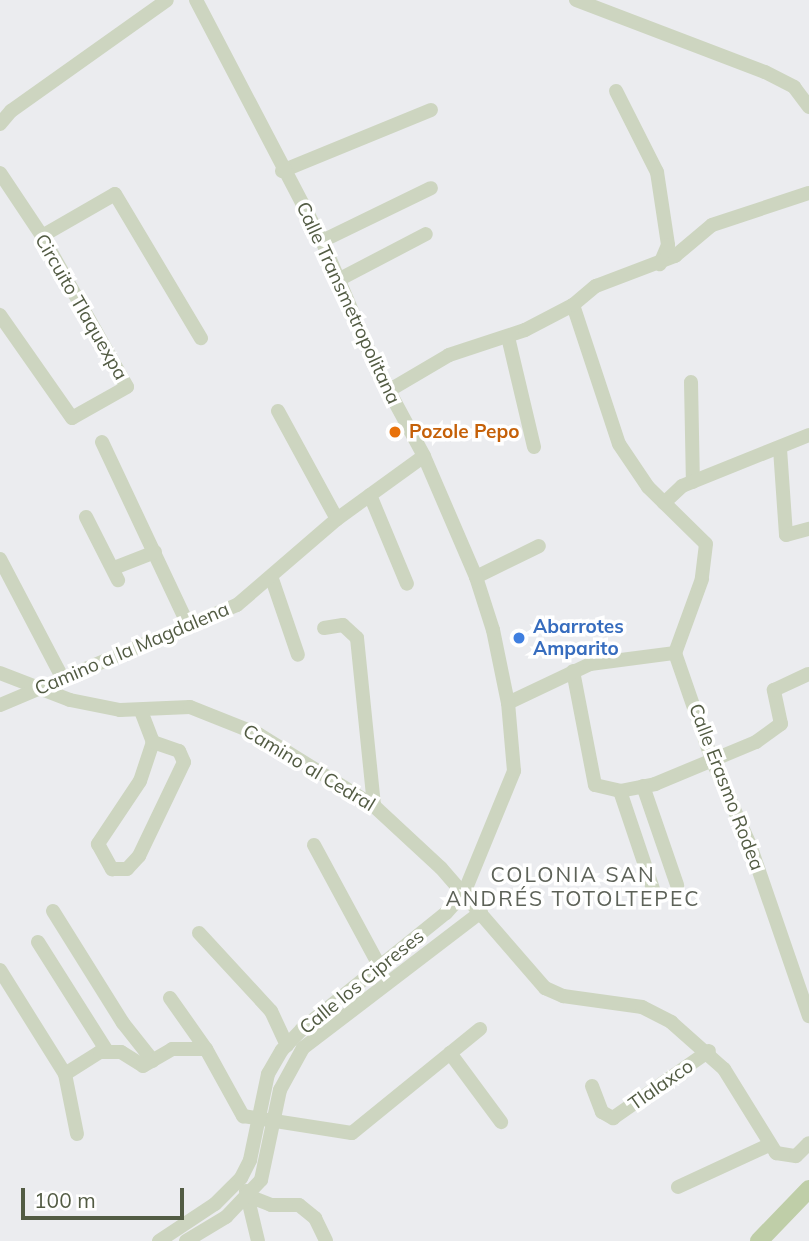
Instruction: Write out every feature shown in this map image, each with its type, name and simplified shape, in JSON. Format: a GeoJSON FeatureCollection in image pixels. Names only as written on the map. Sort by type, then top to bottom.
{"type":"FeatureCollection","features":[{"type":"Feature","properties":{"kind":"main road"},"geometry":{"type":"LineString","coordinates":[[759,1241],[809,1189]]}},
{"type":"Feature","properties":{"kind":"street"},"geometry":{"type":"LineString","coordinates":[[0,124],[5,113],[167,0]]}},
{"type":"Feature","properties":{"kind":"street","name":"Calle Transmetropolitana"},"geometry":{"type":"LineString","coordinates":[[196,0],[282,171],[322,241],[388,391],[424,456],[476,577],[493,630],[508,703],[514,771],[464,893]]}},
{"type":"Feature","properties":{"kind":"street"},"geometry":{"type":"LineString","coordinates":[[576,0],[765,72],[794,87],[809,107]]}},
{"type":"Feature","properties":{"kind":"street"},"geometry":{"type":"LineString","coordinates":[[616,91],[657,172],[668,245],[660,264]]}},
{"type":"Feature","properties":{"kind":"street"},"geometry":{"type":"LineString","coordinates":[[282,171],[431,110]]}},
{"type":"Feature","properties":{"kind":"street","name":"Circuito Tlaquexpa"},"geometry":{"type":"LineString","coordinates":[[0,173],[42,236],[127,387],[72,418],[0,315]]}},
{"type":"Feature","properties":{"kind":"street"},"geometry":{"type":"LineString","coordinates":[[322,241],[431,188]]}},
{"type":"Feature","properties":{"kind":"street"},"geometry":{"type":"LineString","coordinates":[[388,391],[449,355],[508,337],[572,305],[596,286],[660,264],[712,225],[735,214],[809,193]]}},
{"type":"Feature","properties":{"kind":"street"},"geometry":{"type":"LineString","coordinates":[[42,236],[115,194],[201,338]]}},
{"type":"Feature","properties":{"kind":"street"},"geometry":{"type":"LineString","coordinates":[[338,280],[426,234]]}},
{"type":"Feature","properties":{"kind":"street"},"geometry":{"type":"LineString","coordinates":[[508,703],[590,664],[675,653],[702,579],[706,544],[699,532],[664,503],[634,466],[608,421],[572,305]]}},
{"type":"Feature","properties":{"kind":"street"},"geometry":{"type":"LineString","coordinates":[[508,337],[534,447]]}},
{"type":"Feature","properties":{"kind":"street"},"geometry":{"type":"LineString","coordinates":[[691,382],[693,482]]}},
{"type":"Feature","properties":{"kind":"street"},"geometry":{"type":"LineString","coordinates":[[278,411],[337,519]]}},
{"type":"Feature","properties":{"kind":"street"},"geometry":{"type":"LineString","coordinates":[[664,503],[693,482],[809,435]]}},
{"type":"Feature","properties":{"kind":"street"},"geometry":{"type":"LineString","coordinates":[[102,442],[188,625]]}},
{"type":"Feature","properties":{"kind":"street"},"geometry":{"type":"LineString","coordinates":[[780,449],[786,535],[809,530]]}},
{"type":"Feature","properties":{"kind":"street","name":"Camino a la Magdalena"},"geometry":{"type":"LineString","coordinates":[[0,705],[237,605],[272,579],[337,519],[424,456]]}},
{"type":"Feature","properties":{"kind":"street"},"geometry":{"type":"LineString","coordinates":[[370,495],[407,584]]}},
{"type":"Feature","properties":{"kind":"street"},"geometry":{"type":"LineString","coordinates":[[86,517],[116,574],[155,552]]}},
{"type":"Feature","properties":{"kind":"street"},"geometry":{"type":"LineString","coordinates":[[476,577],[539,546]]}},
{"type":"Feature","properties":{"kind":"street"},"geometry":{"type":"LineString","coordinates":[[0,559],[62,677]]}},
{"type":"Feature","properties":{"kind":"street"},"geometry":{"type":"LineString","coordinates":[[272,579],[298,655]]}},
{"type":"Feature","properties":{"kind":"street"},"geometry":{"type":"LineString","coordinates":[[324,628],[343,625],[357,639],[374,806]]}},
{"type":"Feature","properties":{"kind":"street","name":"Calle Erasmo Rodea"},"geometry":{"type":"LineString","coordinates":[[675,653],[712,760],[750,845],[809,1016]]}},
{"type":"Feature","properties":{"kind":"street"},"geometry":{"type":"LineString","coordinates":[[573,671],[595,785],[620,791],[643,786],[738,752],[779,727],[774,691],[809,674]]}},
{"type":"Feature","properties":{"kind":"street","name":"Camino al Cedral"},"geometry":{"type":"LineString","coordinates":[[0,673],[70,700],[141,711],[190,706],[208,711],[258,734],[374,806],[464,893],[545,988],[562,996],[642,1007],[709,1051],[747,1102],[769,1145]]}},
{"type":"Feature","properties":{"kind":"street"},"geometry":{"type":"LineString","coordinates":[[141,711],[153,742],[140,781],[98,844],[100,856],[112,869],[127,869],[139,856],[184,762],[179,751],[153,742]]}},
{"type":"Feature","properties":{"kind":"street"},"geometry":{"type":"LineString","coordinates":[[643,786],[677,885]]}},
{"type":"Feature","properties":{"kind":"street"},"geometry":{"type":"LineString","coordinates":[[620,791],[655,895]]}},
{"type":"Feature","properties":{"kind":"street"},"geometry":{"type":"LineString","coordinates":[[314,845],[380,967]]}},
{"type":"Feature","properties":{"kind":"street","name":"Calle los Cipreses"},"geometry":{"type":"LineString","coordinates":[[159,1241],[215,1204],[241,1178],[250,1160],[268,1074],[287,1045],[446,914],[464,893]]}},
{"type":"Feature","properties":{"kind":"street"},"geometry":{"type":"LineString","coordinates":[[53,911],[123,1023],[153,1061]]}},
{"type":"Feature","properties":{"kind":"street","name":"Calle los Cipreses"},"geometry":{"type":"LineString","coordinates":[[186,1241],[203,1237],[248,1196],[267,1164],[280,1090],[303,1048],[481,912]]}},
{"type":"Feature","properties":{"kind":"street"},"geometry":{"type":"LineString","coordinates":[[199,933],[271,1011],[287,1045]]}},
{"type":"Feature","properties":{"kind":"street"},"geometry":{"type":"LineString","coordinates":[[38,942],[107,1051]]}},
{"type":"Feature","properties":{"kind":"street"},"geometry":{"type":"LineString","coordinates":[[0,971],[65,1074],[77,1134]]}},
{"type":"Feature","properties":{"kind":"street"},"geometry":{"type":"LineString","coordinates":[[170,998],[206,1049],[243,1116],[258,1116],[352,1133],[480,1029]]}},
{"type":"Feature","properties":{"kind":"street"},"geometry":{"type":"LineString","coordinates":[[65,1074],[107,1051],[121,1052],[138,1065],[153,1061],[172,1049],[206,1049]]}},
{"type":"Feature","properties":{"kind":"street","name":"Tlalaxco"},"geometry":{"type":"LineString","coordinates":[[592,1086],[601,1112],[612,1118],[709,1051]]}},
{"type":"Feature","properties":{"kind":"street"},"geometry":{"type":"LineString","coordinates":[[450,1053],[501,1122]]}},
{"type":"Feature","properties":{"kind":"street"},"geometry":{"type":"LineString","coordinates":[[678,1187],[769,1145],[776,1153],[791,1157],[809,1143]]}},
{"type":"Feature","properties":{"kind":"street"},"geometry":{"type":"LineString","coordinates":[[241,1178],[258,1241]]}},
{"type":"Feature","properties":{"kind":"street"},"geometry":{"type":"LineString","coordinates":[[248,1196],[271,1205],[299,1205],[315,1218],[326,1241]]}},
{"type":"Feature","properties":{"kind":"place","name":"Pozole Pepo"},"geometry":{"type":"Point","coordinates":[395,432]}},
{"type":"Feature","properties":{"kind":"place","name":"Abarrotes Amparito"},"geometry":{"type":"Point","coordinates":[519,638]}},
{"type":"Feature","properties":{"kind":"district","name":"COLONIA SAN ANDRÉS TOTOLTEPEC"},"geometry":{"type":"Point","coordinates":[573,886]}}]}
